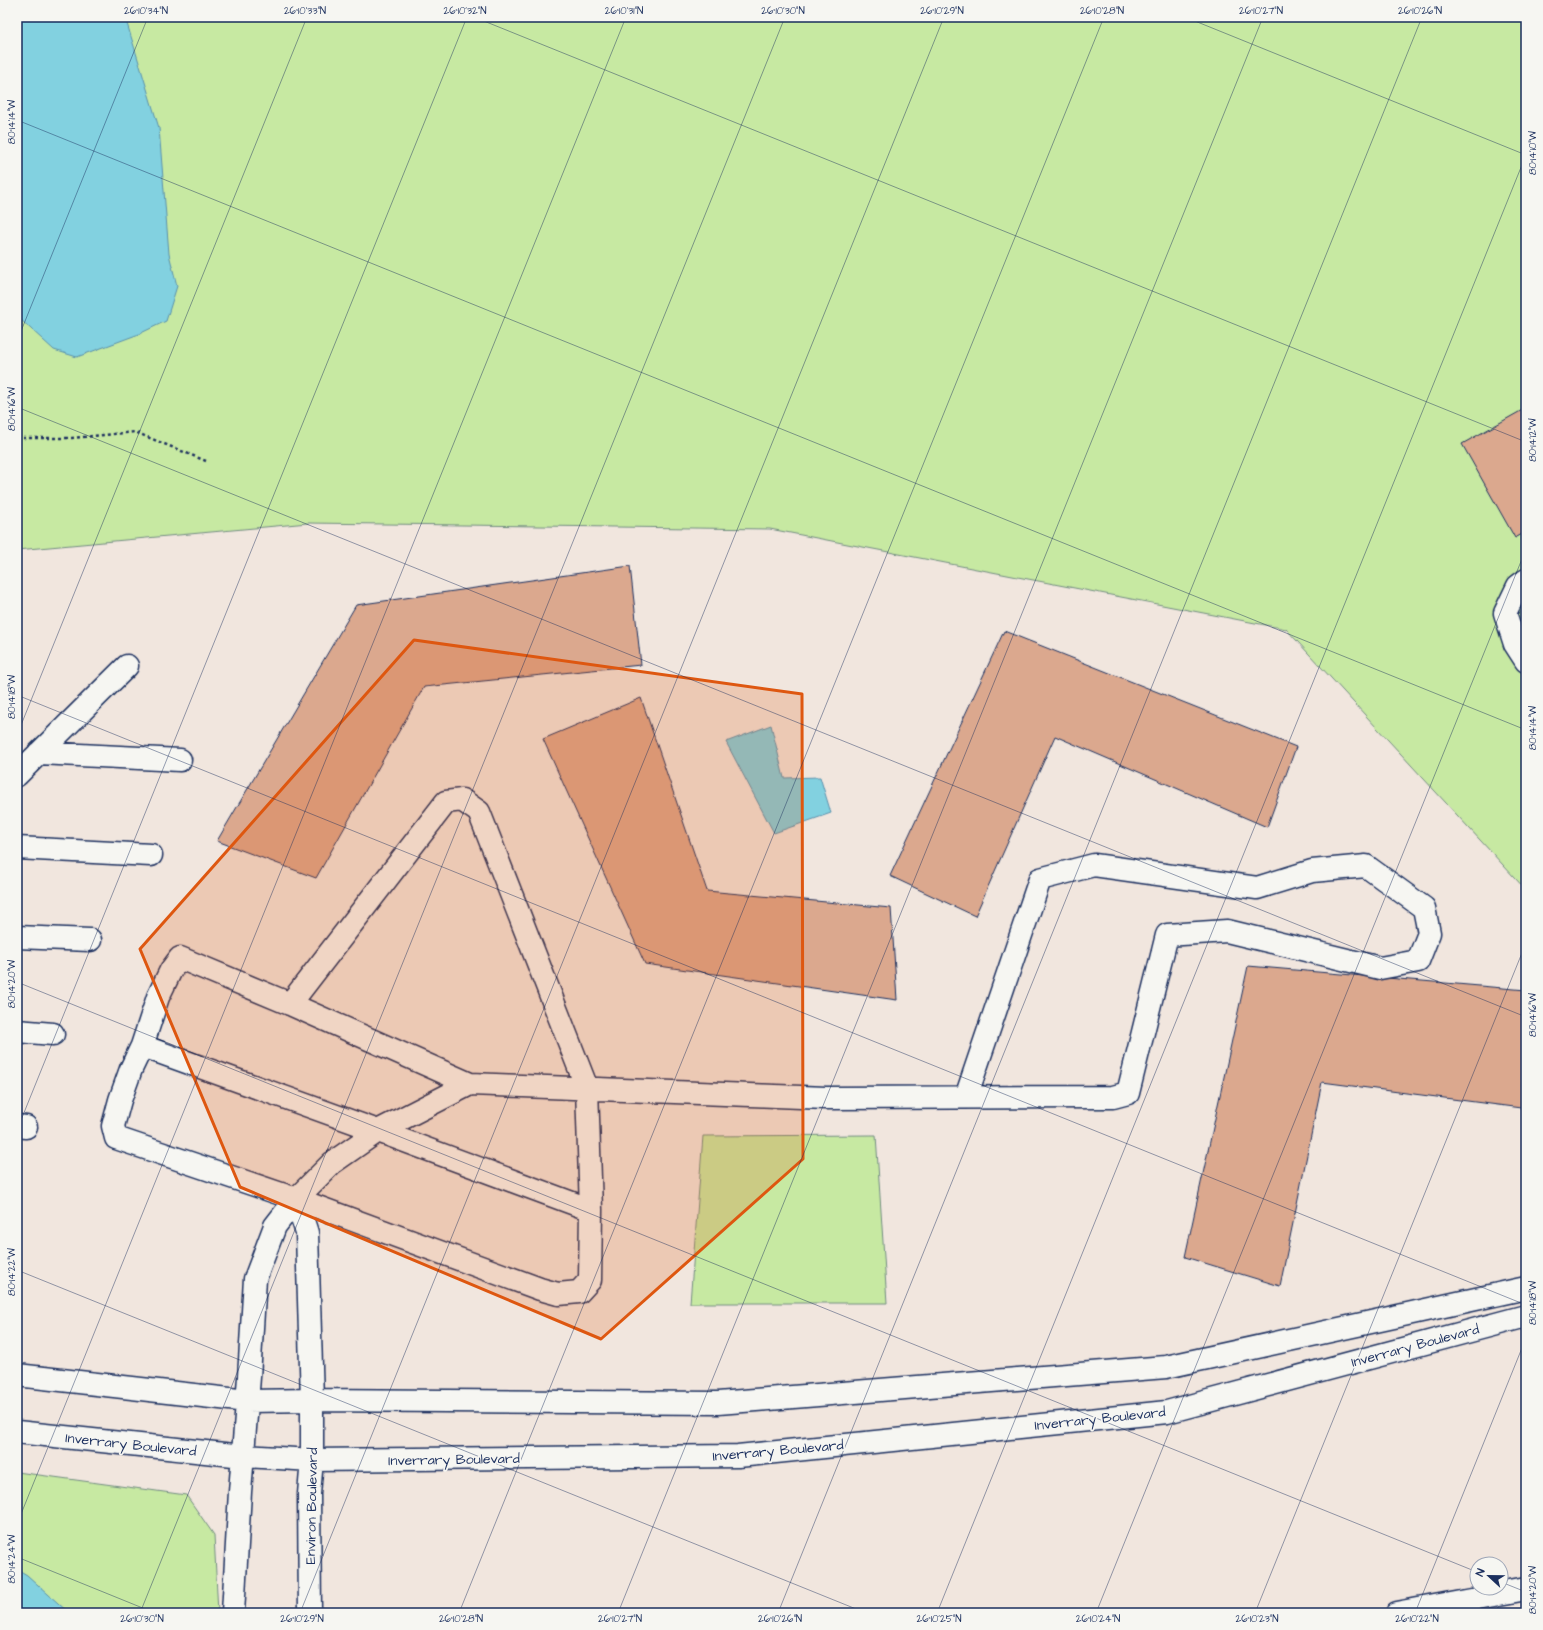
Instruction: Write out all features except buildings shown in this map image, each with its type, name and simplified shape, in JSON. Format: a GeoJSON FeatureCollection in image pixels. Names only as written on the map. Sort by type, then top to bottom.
{"type":"FeatureCollection","features":[{"type":"Feature","properties":{"kind":"street"},"geometry":{"type":"LineString","coordinates":[[1526,580],[1518,586],[1505,614],[1515,644],[1526,661]]}},
{"type":"Feature","properties":{"kind":"street"},"geometry":{"type":"LineString","coordinates":[[17,775],[127,666]]}},
{"type":"Feature","properties":{"kind":"street"},"geometry":{"type":"LineString","coordinates":[[39,753],[180,760]]}},
{"type":"Feature","properties":{"kind":"street"},"geometry":{"type":"LineString","coordinates":[[290,1004],[446,802],[462,800],[479,812],[586,1088],[592,1210],[590,1280],[579,1292],[558,1294],[540,1290],[296,1199],[116,1138],[112,1126],[129,1076],[142,1046],[158,997],[171,970],[180,958],[290,1004],[470,1084],[586,1088],[826,1098],[1113,1097],[1128,1093],[1167,935],[1227,931],[1380,968],[1418,961],[1429,933],[1424,908],[1366,866],[1312,871],[1257,888],[1094,865],[1040,879],[966,1097]]}},
{"type":"Feature","properties":{"kind":"street"},"geometry":{"type":"LineString","coordinates":[[17,848],[151,856]]}},
{"type":"Feature","properties":{"kind":"street"},"geometry":{"type":"LineString","coordinates":[[17,937],[90,940]]}},
{"type":"Feature","properties":{"kind":"street"},"geometry":{"type":"LineString","coordinates":[[17,1031],[53,1034]]}},
{"type":"Feature","properties":{"kind":"street"},"geometry":{"type":"LineString","coordinates":[[142,1046],[592,1210]]}},
{"type":"Feature","properties":{"kind":"street"},"geometry":{"type":"LineString","coordinates":[[233,1613],[255,1279],[275,1226],[296,1199],[332,1162],[378,1131],[470,1084]]}},
{"type":"Feature","properties":{"kind":"street","name":"Environ Boulevard"},"geometry":{"type":"LineString","coordinates":[[296,1199],[306,1233],[312,1400],[312,1460],[309,1494],[310,1613]]}},
{"type":"Feature","properties":{"kind":"street","name":"Inverrary Boulevard"},"geometry":{"type":"LineString","coordinates":[[17,1376],[247,1401],[312,1400],[718,1403],[1166,1367],[1526,1288]]}},
{"type":"Feature","properties":{"kind":"street","name":"Inverrary Boulevard"},"geometry":{"type":"LineString","coordinates":[[17,1432],[243,1456],[312,1460],[738,1456],[1167,1412],[1526,1316]]}},
{"type":"Feature","properties":{"kind":"street"},"geometry":{"type":"LineString","coordinates":[[1397,1613],[1526,1589]]}},
{"type":"Feature","properties":{"kind":"path"},"geometry":{"type":"LineString","coordinates":[[17,438],[72,438],[135,432],[206,461]]}},
{"type":"Feature","properties":{"kind":"highlighted area"},"geometry":{"type":"Polygon","coordinates":[[[414,640],[802,694],[803,1159],[601,1339],[240,1187],[140,949],[414,640]]]}},
{"type":"Feature","properties":{"kind":"green space"},"geometry":{"type":"Polygon","coordinates":[[[17,17],[1526,17],[1526,890],[1286,629],[770,529],[308,523],[17,550],[17,17]]]}},
{"type":"Feature","properties":{"kind":"green space"},"geometry":{"type":"Polygon","coordinates":[[[876,1135],[887,1303],[690,1303],[703,1136],[876,1135]]]}},
{"type":"Feature","properties":{"kind":"green space"},"geometry":{"type":"Polygon","coordinates":[[[17,1472],[186,1495],[214,1535],[218,1613],[17,1613],[17,1472]]]}},
{"type":"Feature","properties":{"kind":"water"},"geometry":{"type":"Polygon","coordinates":[[[17,17],[125,17],[159,128],[169,254],[177,286],[166,321],[139,334],[77,357],[54,350],[20,319],[17,306],[17,17]]]}},
{"type":"Feature","properties":{"kind":"water"},"geometry":{"type":"Polygon","coordinates":[[[771,725],[784,778],[820,777],[831,813],[774,833],[726,742],[771,725]]]}},
{"type":"Feature","properties":{"kind":"water"},"geometry":{"type":"Polygon","coordinates":[[[17,1569],[27,1575],[69,1613],[17,1613],[17,1569]]]}}]}
